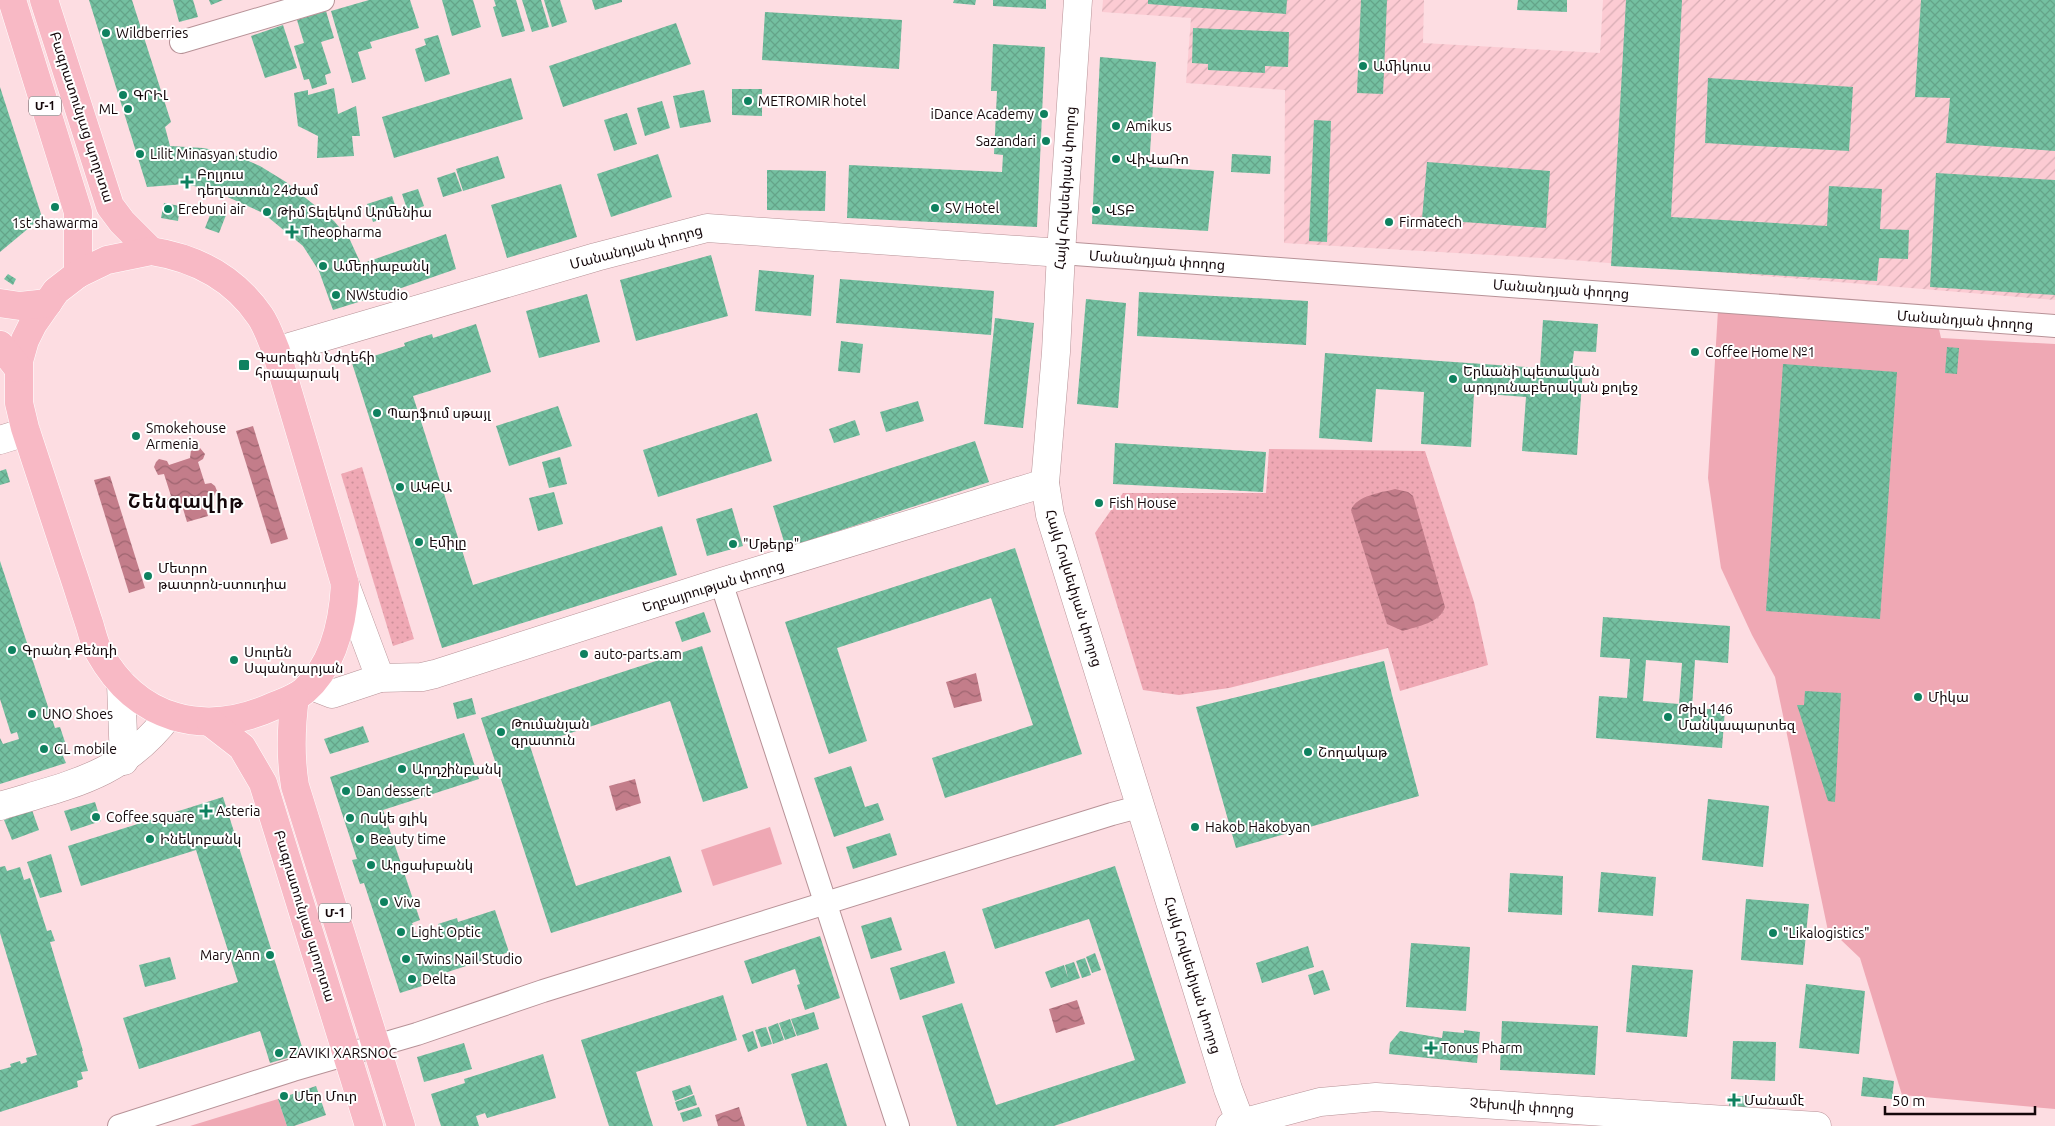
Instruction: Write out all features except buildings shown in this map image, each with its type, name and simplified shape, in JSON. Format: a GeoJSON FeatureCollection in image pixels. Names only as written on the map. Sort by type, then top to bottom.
{"type":"FeatureCollection","features":[{"type":"Feature","properties":{"kind":"main road","name":"Մ-1"},"geometry":{"type":"LineString","coordinates":[[12,0],[78,212],[78,274]]}},
{"type":"Feature","properties":{"kind":"main road","name":"Բագրատունյաց պողոտա"},"geometry":{"type":"LineString","coordinates":[[44,0],[110,206],[122,222],[151,251]]}},
{"type":"Feature","properties":{"kind":"main road"},"geometry":{"type":"LineString","coordinates":[[151,251],[172,254],[205,266],[240,292],[260,316],[276,351],[345,584],[343,613],[337,636],[327,659],[302,691],[256,714],[211,723],[176,718],[141,700],[121,683],[98,650],[26,432],[19,403],[18,368],[25,340],[56,291],[78,274],[107,260],[151,251]]}},
{"type":"Feature","properties":{"kind":"main road"},"geometry":{"type":"LineString","coordinates":[[0,303],[20,306],[48,303]]}},
{"type":"Feature","properties":{"kind":"main road"},"geometry":{"type":"LineString","coordinates":[[0,345],[18,368]]}},
{"type":"Feature","properties":{"kind":"main road","name":"Բագրատունյաց պողոտա"},"geometry":{"type":"LineString","coordinates":[[302,691],[292,724],[291,764],[295,786],[401,1126]]}},
{"type":"Feature","properties":{"kind":"main road","name":"Բագրատունյաց պողոտա"},"geometry":{"type":"LineString","coordinates":[[211,723],[242,747],[263,783],[369,1126]]}},
{"type":"Feature","properties":{"kind":"street"},"geometry":{"type":"LineString","coordinates":[[181,42],[323,0]]}},
{"type":"Feature","properties":{"kind":"street","name":"Հայկ Հովսեփյան փողոց"},"geometry":{"type":"LineString","coordinates":[[1078,0],[1056,352],[1045,483],[1050,515],[1223,1071],[1244,1125]]}},
{"type":"Feature","properties":{"kind":"street","name":"Մանանդյան փողոց"},"geometry":{"type":"LineString","coordinates":[[276,351],[596,257],[707,228],[2055,326]]}},
{"type":"Feature","properties":{"kind":"street"},"geometry":{"type":"LineString","coordinates":[[0,440],[26,432]]}},
{"type":"Feature","properties":{"kind":"street","name":"Եղբայրության փողոց"},"geometry":{"type":"LineString","coordinates":[[302,691],[332,694],[380,678],[422,677],[435,674],[721,582],[1045,483]]}},
{"type":"Feature","properties":{"kind":"street"},"geometry":{"type":"LineString","coordinates":[[721,582],[898,1126]]}},
{"type":"Feature","properties":{"kind":"street"},"geometry":{"type":"LineString","coordinates":[[345,584],[380,678]]}},
{"type":"Feature","properties":{"kind":"street"},"geometry":{"type":"LineString","coordinates":[[121,683],[124,761]]}},
{"type":"Feature","properties":{"kind":"street"},"geometry":{"type":"LineString","coordinates":[[0,806],[89,778],[124,761],[148,740],[169,715]]}},
{"type":"Feature","properties":{"kind":"street"},"geometry":{"type":"LineString","coordinates":[[119,1126],[377,1046],[543,991],[1142,806]]}},
{"type":"Feature","properties":{"kind":"street","name":"Չեխովի փողոց"},"geometry":{"type":"LineString","coordinates":[[1244,1125],[1320,1102],[1376,1097],[1817,1126]]}},
{"type":"Feature","properties":{"kind":"street","name":"Չեխովի փողոց"},"geometry":{"type":"LineString","coordinates":[[1244,1125],[1322,1112],[1377,1106],[1713,1126]]}},
{"type":"Feature","properties":{"kind":"shaded area"},"geometry":{"type":"Polygon","coordinates":[[[1103,0],[1424,0],[1423,43],[1600,53],[1603,0],[2055,0],[2055,300],[1560,259],[1284,243],[1285,90],[1186,83],[1191,18],[1102,12],[1103,0]]]}},
{"type":"Feature","properties":{"kind":"shaded area","name":"Միկա"},"geometry":{"type":"Polygon","coordinates":[[[1718,310],[1938,325],[1941,338],[2055,344],[2055,1109],[1902,1095],[1860,958],[1840,939],[1828,931],[1775,677],[1752,635],[1721,568],[1708,478],[1718,310]]]}},
{"type":"Feature","properties":{"kind":"shaded area"},"geometry":{"type":"Polygon","coordinates":[[[1269,449],[1425,451],[1474,602],[1488,665],[1400,691],[1388,648],[1229,688],[1179,695],[1143,690],[1095,533],[1123,493],[1266,493],[1269,449]]]}},
{"type":"Feature","properties":{"kind":"shaded area"},"geometry":{"type":"Polygon","coordinates":[[[362,467],[414,639],[393,646],[341,474],[362,467]]]}},
{"type":"Feature","properties":{"kind":"shaded area"},"geometry":{"type":"Polygon","coordinates":[[[770,827],[782,864],[713,886],[701,850],[770,827]]]}},
{"type":"Feature","properties":{"kind":"shaded area"},"geometry":{"type":"Polygon","coordinates":[[[278,1099],[287,1126],[190,1126],[278,1099]]]}},
{"type":"Feature","properties":{"kind":"water"},"geometry":{"type":"Polygon","coordinates":[[[253,426],[288,539],[271,544],[236,431],[253,426]]]}},
{"type":"Feature","properties":{"kind":"water"},"geometry":{"type":"Polygon","coordinates":[[[200,448],[205,454],[203,459],[198,462],[205,484],[211,483],[217,491],[208,500],[202,497],[208,516],[187,522],[181,502],[176,509],[172,510],[167,507],[165,501],[171,496],[164,474],[158,475],[154,467],[159,459],[167,461],[169,465],[190,458],[191,450],[200,448]]]}},
{"type":"Feature","properties":{"kind":"water"},"geometry":{"type":"Polygon","coordinates":[[[110,476],[145,588],[129,593],[94,480],[110,476]]]}},
{"type":"Feature","properties":{"kind":"water"},"geometry":{"type":"Polygon","coordinates":[[[1395,489],[1408,492],[1413,496],[1445,607],[1438,617],[1433,620],[1403,631],[1387,624],[1351,510],[1358,501],[1364,498],[1395,489]]]}},
{"type":"Feature","properties":{"kind":"water"},"geometry":{"type":"Polygon","coordinates":[[[976,673],[982,701],[954,708],[946,682],[976,673]]]}},
{"type":"Feature","properties":{"kind":"water"},"geometry":{"type":"Polygon","coordinates":[[[635,779],[641,803],[616,811],[609,786],[635,779]]]}},
{"type":"Feature","properties":{"kind":"water"},"geometry":{"type":"Polygon","coordinates":[[[1077,1000],[1085,1024],[1056,1033],[1049,1009],[1077,1000]]]}},
{"type":"Feature","properties":{"kind":"water"},"geometry":{"type":"Polygon","coordinates":[[[739,1107],[745,1126],[718,1126],[715,1115],[739,1107]]]}},
{"type":"Feature","properties":{"kind":"place","name":"Wildberries"},"geometry":{"type":"Point","coordinates":[106,33]}},
{"type":"Feature","properties":{"kind":"place","name":"Ամիկուս"},"geometry":{"type":"Point","coordinates":[1363,66]}},
{"type":"Feature","properties":{"kind":"place","name":"ԳՐԻԼ"},"geometry":{"type":"Point","coordinates":[123,95]}},
{"type":"Feature","properties":{"kind":"place","name":"METROMIR hotel"},"geometry":{"type":"Point","coordinates":[748,101]}},
{"type":"Feature","properties":{"kind":"place","name":"ML"},"geometry":{"type":"Point","coordinates":[128,109]}},
{"type":"Feature","properties":{"kind":"place","name":"iDance Academy"},"geometry":{"type":"Point","coordinates":[1044,114]}},
{"type":"Feature","properties":{"kind":"place","name":"Amikus"},"geometry":{"type":"Point","coordinates":[1116,126]}},
{"type":"Feature","properties":{"kind":"place","name":"Sazandari"},"geometry":{"type":"Point","coordinates":[1046,141]}},
{"type":"Feature","properties":{"kind":"place","name":"Lilit Minasyan studio"},"geometry":{"type":"Point","coordinates":[140,154]}},
{"type":"Feature","properties":{"kind":"place","name":"ՎիՎաՌո"},"geometry":{"type":"Point","coordinates":[1116,159]}},
{"type":"Feature","properties":{"kind":"place","name":"Բոլյուս դեղատուն 24ժամ"},"geometry":{"type":"Point","coordinates":[187,182]}},
{"type":"Feature","properties":{"kind":"place","name":"1st shawarma"},"geometry":{"type":"Point","coordinates":[55,207]}},
{"type":"Feature","properties":{"kind":"place","name":"SV Hotel"},"geometry":{"type":"Point","coordinates":[935,208]}},
{"type":"Feature","properties":{"kind":"place","name":"Erebuni air"},"geometry":{"type":"Point","coordinates":[168,209]}},
{"type":"Feature","properties":{"kind":"place","name":"ՎՏԲ"},"geometry":{"type":"Point","coordinates":[1096,210]}},
{"type":"Feature","properties":{"kind":"place","name":"Թիմ Տելեկոմ Արմենիա"},"geometry":{"type":"Point","coordinates":[267,212]}},
{"type":"Feature","properties":{"kind":"place","name":"Firmatech"},"geometry":{"type":"Point","coordinates":[1389,222]}},
{"type":"Feature","properties":{"kind":"place","name":"Theopharma"},"geometry":{"type":"Point","coordinates":[292,232]}},
{"type":"Feature","properties":{"kind":"place","name":"Ամերիաբանկ"},"geometry":{"type":"Point","coordinates":[323,266]}},
{"type":"Feature","properties":{"kind":"place","name":"NWstudio"},"geometry":{"type":"Point","coordinates":[336,295]}},
{"type":"Feature","properties":{"kind":"place","name":"Coffee Home №1"},"geometry":{"type":"Point","coordinates":[1695,352]}},
{"type":"Feature","properties":{"kind":"place","name":"Գարեգին Նժդեհի հրապարակ"},"geometry":{"type":"Point","coordinates":[244,365]}},
{"type":"Feature","properties":{"kind":"place","name":"Երևանի պետական արդյունաբերական քոլեջ"},"geometry":{"type":"Point","coordinates":[1453,379]}},
{"type":"Feature","properties":{"kind":"place","name":"Պարֆում սթայլ"},"geometry":{"type":"Point","coordinates":[377,413]}},
{"type":"Feature","properties":{"kind":"place","name":"Smokehouse Armenia"},"geometry":{"type":"Point","coordinates":[136,436]}},
{"type":"Feature","properties":{"kind":"place","name":"ԱԿԲԱ"},"geometry":{"type":"Point","coordinates":[400,487]}},
{"type":"Feature","properties":{"kind":"place","name":"Fish House"},"geometry":{"type":"Point","coordinates":[1099,503]}},
{"type":"Feature","properties":{"kind":"place","name":"Էմիլը"},"geometry":{"type":"Point","coordinates":[419,542]}},
{"type":"Feature","properties":{"kind":"place","name":"\"Մթերք\""},"geometry":{"type":"Point","coordinates":[733,544]}},
{"type":"Feature","properties":{"kind":"place","name":"Մետրո թատրոն-ստուդիա"},"geometry":{"type":"Point","coordinates":[148,576]}},
{"type":"Feature","properties":{"kind":"place","name":"Գրանդ Քենդի"},"geometry":{"type":"Point","coordinates":[12,650]}},
{"type":"Feature","properties":{"kind":"place","name":"auto-parts.am"},"geometry":{"type":"Point","coordinates":[584,654]}},
{"type":"Feature","properties":{"kind":"place","name":"Սուրեն Սպանդարյան"},"geometry":{"type":"Point","coordinates":[234,660]}},
{"type":"Feature","properties":{"kind":"place","name":"Միկա"},"geometry":{"type":"Point","coordinates":[1918,697]}},
{"type":"Feature","properties":{"kind":"place","name":"UNO Shoes"},"geometry":{"type":"Point","coordinates":[32,714]}},
{"type":"Feature","properties":{"kind":"place","name":"Թիվ 146 Մանկապարտեզ"},"geometry":{"type":"Point","coordinates":[1668,717]}},
{"type":"Feature","properties":{"kind":"place","name":"Թումանյան գրատուն"},"geometry":{"type":"Point","coordinates":[501,732]}},
{"type":"Feature","properties":{"kind":"place","name":"GL mobile"},"geometry":{"type":"Point","coordinates":[44,749]}},
{"type":"Feature","properties":{"kind":"place","name":"Շողակաթ"},"geometry":{"type":"Point","coordinates":[1308,752]}},
{"type":"Feature","properties":{"kind":"place","name":"Արդշինբանկ"},"geometry":{"type":"Point","coordinates":[402,769]}},
{"type":"Feature","properties":{"kind":"place","name":"Dan dessert"},"geometry":{"type":"Point","coordinates":[346,791]}},
{"type":"Feature","properties":{"kind":"place","name":"Asteria"},"geometry":{"type":"Point","coordinates":[206,811]}},
{"type":"Feature","properties":{"kind":"place","name":"Coffee square"},"geometry":{"type":"Point","coordinates":[96,817]}},
{"type":"Feature","properties":{"kind":"place","name":"Ոսկե ցլիկ"},"geometry":{"type":"Point","coordinates":[350,818]}},
{"type":"Feature","properties":{"kind":"place","name":"Hakob Hakobyan"},"geometry":{"type":"Point","coordinates":[1195,827]}},
{"type":"Feature","properties":{"kind":"place","name":"Ինեկոբանկ"},"geometry":{"type":"Point","coordinates":[150,839]}},
{"type":"Feature","properties":{"kind":"place","name":"Beauty time"},"geometry":{"type":"Point","coordinates":[360,839]}},
{"type":"Feature","properties":{"kind":"place","name":"Արցախբանկ"},"geometry":{"type":"Point","coordinates":[371,865]}},
{"type":"Feature","properties":{"kind":"place","name":"Viva"},"geometry":{"type":"Point","coordinates":[384,902]}},
{"type":"Feature","properties":{"kind":"place","name":"Light Optic"},"geometry":{"type":"Point","coordinates":[401,932]}},
{"type":"Feature","properties":{"kind":"place","name":"\"Likalogistics\""},"geometry":{"type":"Point","coordinates":[1773,933]}},
{"type":"Feature","properties":{"kind":"place","name":"Mary Ann"},"geometry":{"type":"Point","coordinates":[270,955]}},
{"type":"Feature","properties":{"kind":"place","name":"Twins Nail Studio"},"geometry":{"type":"Point","coordinates":[406,959]}},
{"type":"Feature","properties":{"kind":"place","name":"Delta"},"geometry":{"type":"Point","coordinates":[412,979]}},
{"type":"Feature","properties":{"kind":"place","name":"Tonus Pharm"},"geometry":{"type":"Point","coordinates":[1431,1048]}},
{"type":"Feature","properties":{"kind":"place","name":"ZAVIKI XARSNOC"},"geometry":{"type":"Point","coordinates":[279,1053]}},
{"type":"Feature","properties":{"kind":"place","name":"Մեր Մուր"},"geometry":{"type":"Point","coordinates":[284,1096]}},
{"type":"Feature","properties":{"kind":"place","name":"Մանամէ"},"geometry":{"type":"Point","coordinates":[1734,1100]}},
{"type":"Feature","properties":{"kind":"district","name":"Շենգավիթ"},"geometry":{"type":"Point","coordinates":[186,501]}}]}
